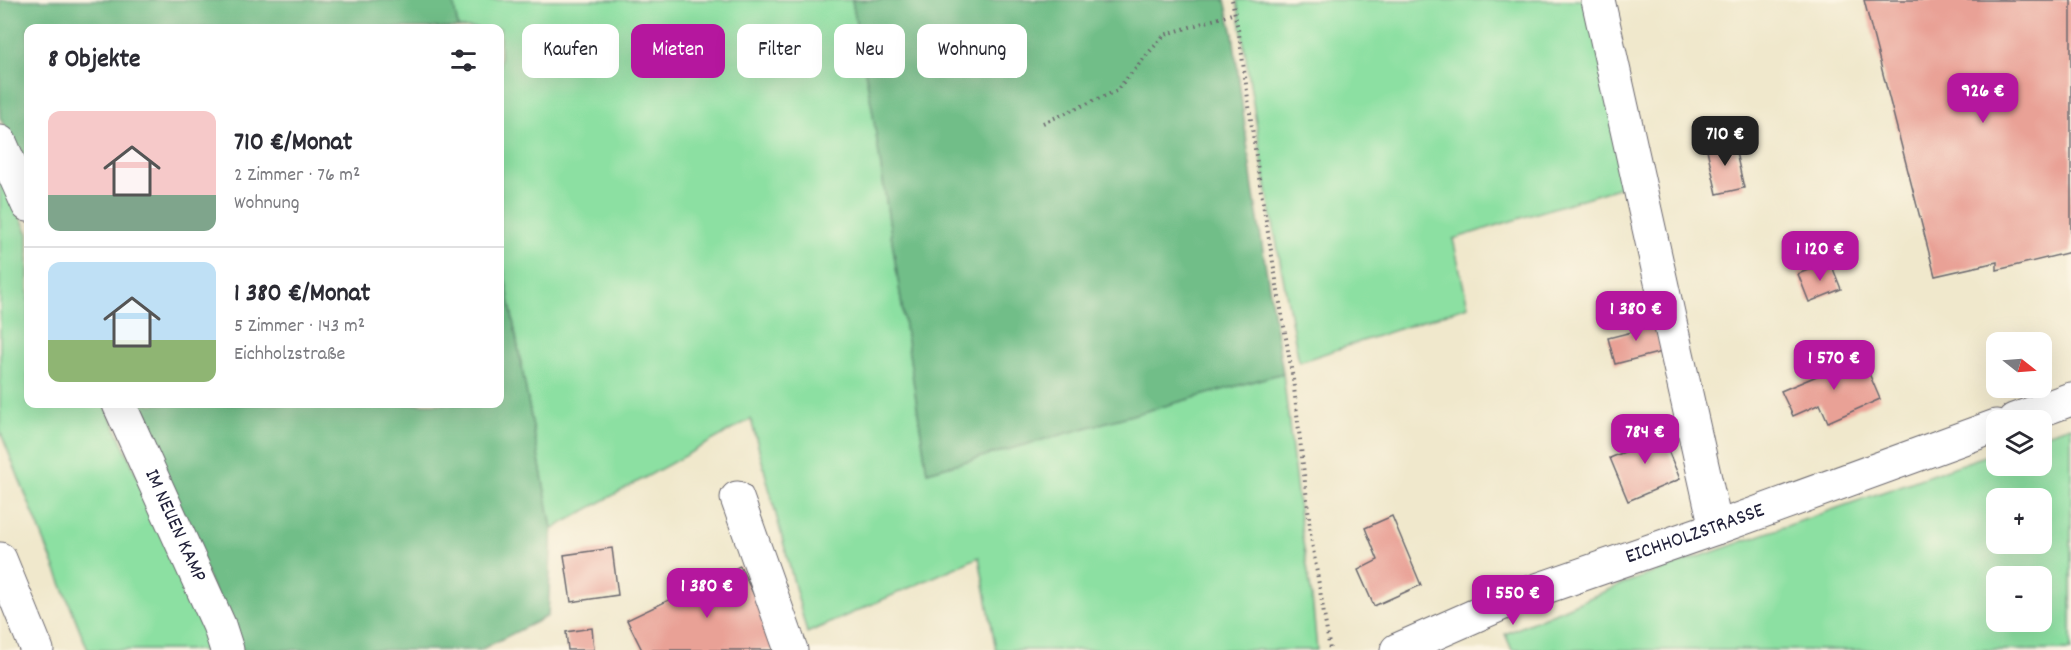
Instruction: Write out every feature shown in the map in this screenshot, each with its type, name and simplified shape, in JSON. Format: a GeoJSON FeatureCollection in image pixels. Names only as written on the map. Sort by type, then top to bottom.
{"type":"FeatureCollection","features":[{"type":"Feature","properties":{"kind":"main road"},"geometry":{"type":"LineString","coordinates":[[1598,0],[1716,528]]}},
{"type":"Feature","properties":{"kind":"main road"},"geometry":{"type":"LineString","coordinates":[[0,142],[24,196]]}},
{"type":"Feature","properties":{"kind":"main road"},"geometry":{"type":"LineString","coordinates":[[2041,410],[2071,399]]}},
{"type":"Feature","properties":{"kind":"main road","name":"IM NEUEN KAMP"},"geometry":{"type":"LineString","coordinates":[[120,408],[219,625],[227,650]]}},
{"type":"Feature","properties":{"kind":"main road","name":"EICHHOLZSTRASSE"},"geometry":{"type":"LineString","coordinates":[[1397,650],[1517,597],[1716,528],[1986,430]]}},
{"type":"Feature","properties":{"kind":"main road"},"geometry":{"type":"LineString","coordinates":[[737,498],[791,650]]}},
{"type":"Feature","properties":{"kind":"main road"},"geometry":{"type":"LineString","coordinates":[[0,559],[37,650]]}},
{"type":"Feature","properties":{"kind":"path"},"geometry":{"type":"LineString","coordinates":[[1232,0],[1261,192],[1293,379],[1312,543],[1330,650]]}},
{"type":"Feature","properties":{"kind":"path"},"geometry":{"type":"LineString","coordinates":[[1043,123],[1116,91],[1164,35],[1235,13]]}},
{"type":"Feature","properties":{"kind":"green space"},"geometry":{"type":"Polygon","coordinates":[[[0,0],[453,0],[457,24],[24,24],[24,170],[0,117],[0,0]]]}},
{"type":"Feature","properties":{"kind":"green space"},"geometry":{"type":"Polygon","coordinates":[[[453,0],[852,0],[856,24],[834,24],[834,78],[866,78],[927,472],[1283,373],[1317,650],[996,650],[979,557],[807,633],[751,419],[552,529],[504,272],[504,24],[457,24],[453,0]]]}},
{"type":"Feature","properties":{"kind":"green space"},"geometry":{"type":"Polygon","coordinates":[[[852,0],[1225,0],[1233,34],[1253,189],[1283,373],[927,472],[866,78],[905,78],[905,24],[856,24],[852,0]]]}},
{"type":"Feature","properties":{"kind":"green space"},"geometry":{"type":"Polygon","coordinates":[[[1237,0],[1587,0],[1631,184],[1453,239],[1468,306],[1299,362],[1266,186],[1237,0]]]}},
{"type":"Feature","properties":{"kind":"green space"},"geometry":{"type":"Polygon","coordinates":[[[0,171],[24,225],[24,408],[107,408],[215,650],[88,650],[0,431],[0,171]]]}},
{"type":"Feature","properties":{"kind":"green space"},"geometry":{"type":"Polygon","coordinates":[[[504,272],[552,529],[548,616],[480,650],[240,650],[134,408],[504,408],[504,272]]]}},
{"type":"Feature","properties":{"kind":"green space"},"geometry":{"type":"Polygon","coordinates":[[[2071,426],[2071,650],[1512,650],[1505,634],[1622,584],[1986,456],[1986,476],[2052,476],[2052,432],[2071,426]]]}},
{"type":"Feature","properties":{"kind":"building"},"geometry":{"type":"Polygon","coordinates":[[[1864,0],[2071,0],[2071,252],[1997,270],[1997,262],[1935,276],[1864,0]]]}},
{"type":"Feature","properties":{"kind":"building"},"geometry":{"type":"Polygon","coordinates":[[[1733,139],[1744,188],[1717,194],[1706,145],[1733,139]]]}},
{"type":"Feature","properties":{"kind":"building"},"geometry":{"type":"Polygon","coordinates":[[[1830,261],[1841,289],[1809,302],[1798,274],[1830,261]]]}},
{"type":"Feature","properties":{"kind":"building"},"geometry":{"type":"Polygon","coordinates":[[[1653,317],[1662,352],[1615,364],[1608,338],[1632,332],[1630,323],[1653,317]]]}},
{"type":"Feature","properties":{"kind":"building"},"geometry":{"type":"Polygon","coordinates":[[[1862,357],[1880,399],[1828,422],[1820,404],[1793,416],[1781,391],[1862,357]]]}},
{"type":"Feature","properties":{"kind":"building"},"geometry":{"type":"Polygon","coordinates":[[[1649,427],[1654,439],[1662,436],[1680,479],[1628,501],[1610,458],[1636,447],[1630,434],[1649,427]]]}},
{"type":"Feature","properties":{"kind":"building"},"geometry":{"type":"Polygon","coordinates":[[[1392,516],[1421,585],[1374,606],[1358,570],[1378,560],[1365,528],[1392,516]]]}},
{"type":"Feature","properties":{"kind":"building"},"geometry":{"type":"Polygon","coordinates":[[[612,548],[618,595],[571,602],[564,555],[612,548]]]}},
{"type":"Feature","properties":{"kind":"building"},"geometry":{"type":"Polygon","coordinates":[[[740,566],[780,650],[642,650],[627,620],[740,566]]]}},
{"type":"Feature","properties":{"kind":"building"},"geometry":{"type":"Polygon","coordinates":[[[592,628],[594,650],[568,650],[566,632],[592,628]]]}}]}
